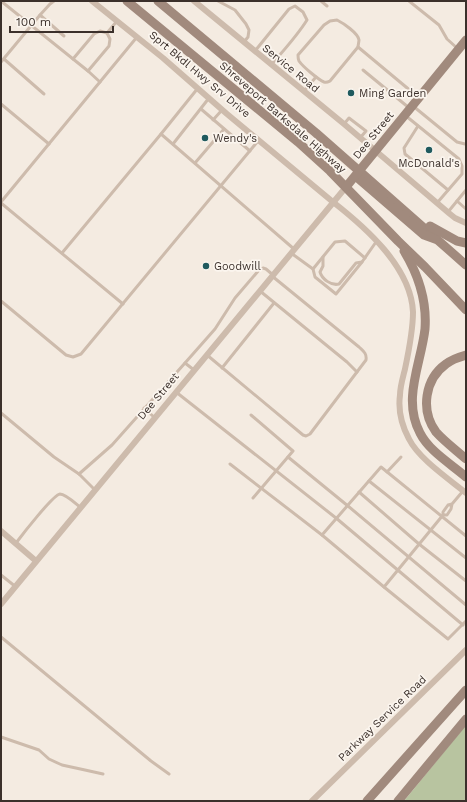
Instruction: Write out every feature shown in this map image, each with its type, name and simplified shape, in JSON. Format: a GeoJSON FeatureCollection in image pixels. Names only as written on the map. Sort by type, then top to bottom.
{"type":"FeatureCollection","features":[{"type":"Feature","properties":{"kind":"main road","name":"Shreveport Barksdale Highway"},"geometry":{"type":"LineString","coordinates":[[127,1],[298,142],[330,171],[398,241],[425,266],[466,310]]}},
{"type":"Feature","properties":{"kind":"main road","name":"Shreveport Barksdale Highway"},"geometry":{"type":"LineString","coordinates":[[158,1],[310,128],[357,173],[400,206]]}},
{"type":"Feature","properties":{"kind":"main road","name":"Dee Street"},"geometry":{"type":"LineString","coordinates":[[357,173],[466,40]]}},
{"type":"Feature","properties":{"kind":"main road"},"geometry":{"type":"LineString","coordinates":[[346,187],[357,173],[424,235],[439,240]]}},
{"type":"Feature","properties":{"kind":"main road"},"geometry":{"type":"LineString","coordinates":[[400,206],[466,265]]}},
{"type":"Feature","properties":{"kind":"main road"},"geometry":{"type":"LineString","coordinates":[[400,206],[438,232],[457,242],[466,243]]}},
{"type":"Feature","properties":{"kind":"main road"},"geometry":{"type":"LineString","coordinates":[[398,241],[410,260],[420,287],[424,305],[424,334],[412,392],[413,416],[420,434],[428,444],[466,477]]}},
{"type":"Feature","properties":{"kind":"main road"},"geometry":{"type":"LineString","coordinates":[[466,355],[450,361],[437,372],[431,380],[426,401],[430,421],[436,431],[466,459]]}},
{"type":"Feature","properties":{"kind":"main road"},"geometry":{"type":"LineString","coordinates":[[367,801],[466,690]]}},
{"type":"Feature","properties":{"kind":"main road"},"geometry":{"type":"LineString","coordinates":[[398,801],[466,719]]}},
{"type":"Feature","properties":{"kind":"street","name":"Sprt Bkdl Hwy Srv Drive"},"geometry":{"type":"LineString","coordinates":[[92,1],[348,214],[391,258],[403,276],[409,290],[413,310],[410,341],[400,395],[400,412],[404,427],[409,440],[416,450],[464,492]]}},
{"type":"Feature","properties":{"kind":"street","name":"Service Road"},"geometry":{"type":"LineString","coordinates":[[194,1],[344,124],[455,218],[466,223]]}},
{"type":"Feature","properties":{"kind":"street"},"geometry":{"type":"LineString","coordinates":[[333,202],[346,187]]}},
{"type":"Feature","properties":{"kind":"street","name":"Dee Street"},"geometry":{"type":"LineString","coordinates":[[1,604],[333,202]]}},
{"type":"Feature","properties":{"kind":"street"},"geometry":{"type":"LineString","coordinates":[[1,531],[36,561]]}},
{"type":"Feature","properties":{"kind":"street","name":"Parkway Service Road"},"geometry":{"type":"LineString","coordinates":[[312,801],[466,650]]}},
{"type":"Feature","properties":{"kind":"lane"},"geometry":{"type":"LineString","coordinates":[[1,1],[100,82]]}},
{"type":"Feature","properties":{"kind":"lane"},"geometry":{"type":"LineString","coordinates":[[44,94],[2,61],[40,15],[54,1]]}},
{"type":"Feature","properties":{"kind":"lane"},"geometry":{"type":"LineString","coordinates":[[218,1],[236,10],[246,24],[249,30],[248,37],[244,42]]}},
{"type":"Feature","properties":{"kind":"lane"},"geometry":{"type":"LineString","coordinates":[[321,1],[327,6]]}},
{"type":"Feature","properties":{"kind":"lane"},"geometry":{"type":"LineString","coordinates":[[409,1],[439,25],[446,39],[458,50]]}},
{"type":"Feature","properties":{"kind":"lane"},"geometry":{"type":"LineString","coordinates":[[255,51],[289,9],[295,6],[303,12],[307,20],[287,48],[271,64]]}},
{"type":"Feature","properties":{"kind":"lane"},"geometry":{"type":"LineString","coordinates":[[40,15],[64,36]]}},
{"type":"Feature","properties":{"kind":"lane"},"geometry":{"type":"LineString","coordinates":[[337,20],[356,35],[359,41],[358,47],[330,81],[326,83],[323,82],[316,76],[300,63],[298,60],[298,55],[324,25],[330,21],[337,20]]}},
{"type":"Feature","properties":{"kind":"lane"},"geometry":{"type":"LineString","coordinates":[[107,33],[117,21]]}},
{"type":"Feature","properties":{"kind":"lane"},"geometry":{"type":"LineString","coordinates":[[73,59],[94,34],[100,31],[107,33],[110,39],[109,46],[88,71]]}},
{"type":"Feature","properties":{"kind":"lane"},"geometry":{"type":"LineString","coordinates":[[123,304],[1,203],[137,37]]}},
{"type":"Feature","properties":{"kind":"lane"},"geometry":{"type":"LineString","coordinates":[[358,47],[419,97]]}},
{"type":"Feature","properties":{"kind":"lane"},"geometry":{"type":"LineString","coordinates":[[363,70],[409,110],[457,142],[466,144]]}},
{"type":"Feature","properties":{"kind":"lane"},"geometry":{"type":"LineString","coordinates":[[303,91],[316,76]]}},
{"type":"Feature","properties":{"kind":"lane"},"geometry":{"type":"LineString","coordinates":[[62,253],[198,88]]}},
{"type":"Feature","properties":{"kind":"lane"},"geometry":{"type":"LineString","coordinates":[[173,144],[209,98]]}},
{"type":"Feature","properties":{"kind":"lane"},"geometry":{"type":"LineString","coordinates":[[1,104],[49,144]]}},
{"type":"Feature","properties":{"kind":"lane"},"geometry":{"type":"LineString","coordinates":[[201,109],[250,151]]}},
{"type":"Feature","properties":{"kind":"lane"},"geometry":{"type":"LineString","coordinates":[[213,120],[222,110]]}},
{"type":"Feature","properties":{"kind":"lane"},"geometry":{"type":"LineString","coordinates":[[409,110],[418,126],[459,159],[462,166],[462,174],[437,203]]}},
{"type":"Feature","properties":{"kind":"lane"},"geometry":{"type":"LineString","coordinates":[[418,126],[404,148],[404,154],[448,190]]}},
{"type":"Feature","properties":{"kind":"lane"},"geometry":{"type":"LineString","coordinates":[[195,163],[224,129]]}},
{"type":"Feature","properties":{"kind":"lane"},"geometry":{"type":"LineString","coordinates":[[161,134],[293,251],[313,270],[315,277],[336,294],[376,242]]}},
{"type":"Feature","properties":{"kind":"lane"},"geometry":{"type":"LineString","coordinates":[[1,301],[66,355],[74,357],[81,354],[259,140]]}},
{"type":"Feature","properties":{"kind":"lane"},"geometry":{"type":"LineString","coordinates":[[448,212],[466,190]]}},
{"type":"Feature","properties":{"kind":"lane"},"geometry":{"type":"LineString","coordinates":[[457,201],[466,210]]}},
{"type":"Feature","properties":{"kind":"lane"},"geometry":{"type":"LineString","coordinates":[[313,270],[335,242],[345,241],[365,258]]}},
{"type":"Feature","properties":{"kind":"lane"},"geometry":{"type":"LineString","coordinates":[[323,257],[323,266],[320,272],[321,276],[334,286],[339,284],[356,263],[362,262]]}},
{"type":"Feature","properties":{"kind":"lane"},"geometry":{"type":"LineString","coordinates":[[79,474],[112,445],[215,329],[235,298],[259,270],[263,268],[365,352],[367,356],[366,360],[310,434],[306,436],[302,435],[222,368],[208,354]]}},
{"type":"Feature","properties":{"kind":"lane"},"geometry":{"type":"LineString","coordinates":[[260,291],[347,362],[357,372]]}},
{"type":"Feature","properties":{"kind":"lane"},"geometry":{"type":"LineString","coordinates":[[222,368],[274,303]]}},
{"type":"Feature","properties":{"kind":"lane"},"geometry":{"type":"LineString","coordinates":[[215,329],[223,336]]}},
{"type":"Feature","properties":{"kind":"lane"},"geometry":{"type":"LineString","coordinates":[[185,363],[194,370]]}},
{"type":"Feature","properties":{"kind":"lane"},"geometry":{"type":"LineString","coordinates":[[176,392],[336,518],[463,625]]}},
{"type":"Feature","properties":{"kind":"lane"},"geometry":{"type":"LineString","coordinates":[[144,408],[155,418]]}},
{"type":"Feature","properties":{"kind":"lane"},"geometry":{"type":"LineString","coordinates":[[1,413],[54,457],[79,474],[95,490]]}},
{"type":"Feature","properties":{"kind":"lane"},"geometry":{"type":"LineString","coordinates":[[250,415],[294,451],[253,498]]}},
{"type":"Feature","properties":{"kind":"lane"},"geometry":{"type":"LineString","coordinates":[[387,472],[401,456]]}},
{"type":"Feature","properties":{"kind":"lane"},"geometry":{"type":"LineString","coordinates":[[288,458],[466,605]]}},
{"type":"Feature","properties":{"kind":"lane"},"geometry":{"type":"LineString","coordinates":[[230,464],[322,535],[448,639],[466,621]]}},
{"type":"Feature","properties":{"kind":"lane"},"geometry":{"type":"LineString","coordinates":[[322,535],[380,467],[466,536]]}},
{"type":"Feature","properties":{"kind":"lane"},"geometry":{"type":"LineString","coordinates":[[369,481],[466,558]]}},
{"type":"Feature","properties":{"kind":"lane"},"geometry":{"type":"LineString","coordinates":[[359,492],[419,544],[466,581]]}},
{"type":"Feature","properties":{"kind":"lane"},"geometry":{"type":"LineString","coordinates":[[384,587],[431,530],[448,506],[464,492]]}},
{"type":"Feature","properties":{"kind":"lane"},"geometry":{"type":"LineString","coordinates":[[16,544],[52,500],[59,494],[63,494],[81,508]]}},
{"type":"Feature","properties":{"kind":"lane"},"geometry":{"type":"LineString","coordinates":[[1,575],[16,587]]}},
{"type":"Feature","properties":{"kind":"lane"},"geometry":{"type":"LineString","coordinates":[[1,637],[151,761],[169,774]]}},
{"type":"Feature","properties":{"kind":"lane"},"geometry":{"type":"LineString","coordinates":[[1,737],[39,750],[49,759],[62,765],[103,774]]}},
{"type":"Feature","properties":{"kind":"green space"},"geometry":{"type":"Polygon","coordinates":[[[466,725],[466,801],[404,801],[466,725]]]}},
{"type":"Feature","properties":{"kind":"place","name":"Ming Garden"},"geometry":{"type":"Point","coordinates":[351,93]}},
{"type":"Feature","properties":{"kind":"place","name":"Wendy's"},"geometry":{"type":"Point","coordinates":[205,138]}},
{"type":"Feature","properties":{"kind":"place","name":"McDonald's"},"geometry":{"type":"Point","coordinates":[429,150]}},
{"type":"Feature","properties":{"kind":"place","name":"Goodwill"},"geometry":{"type":"Point","coordinates":[206,266]}}]}
